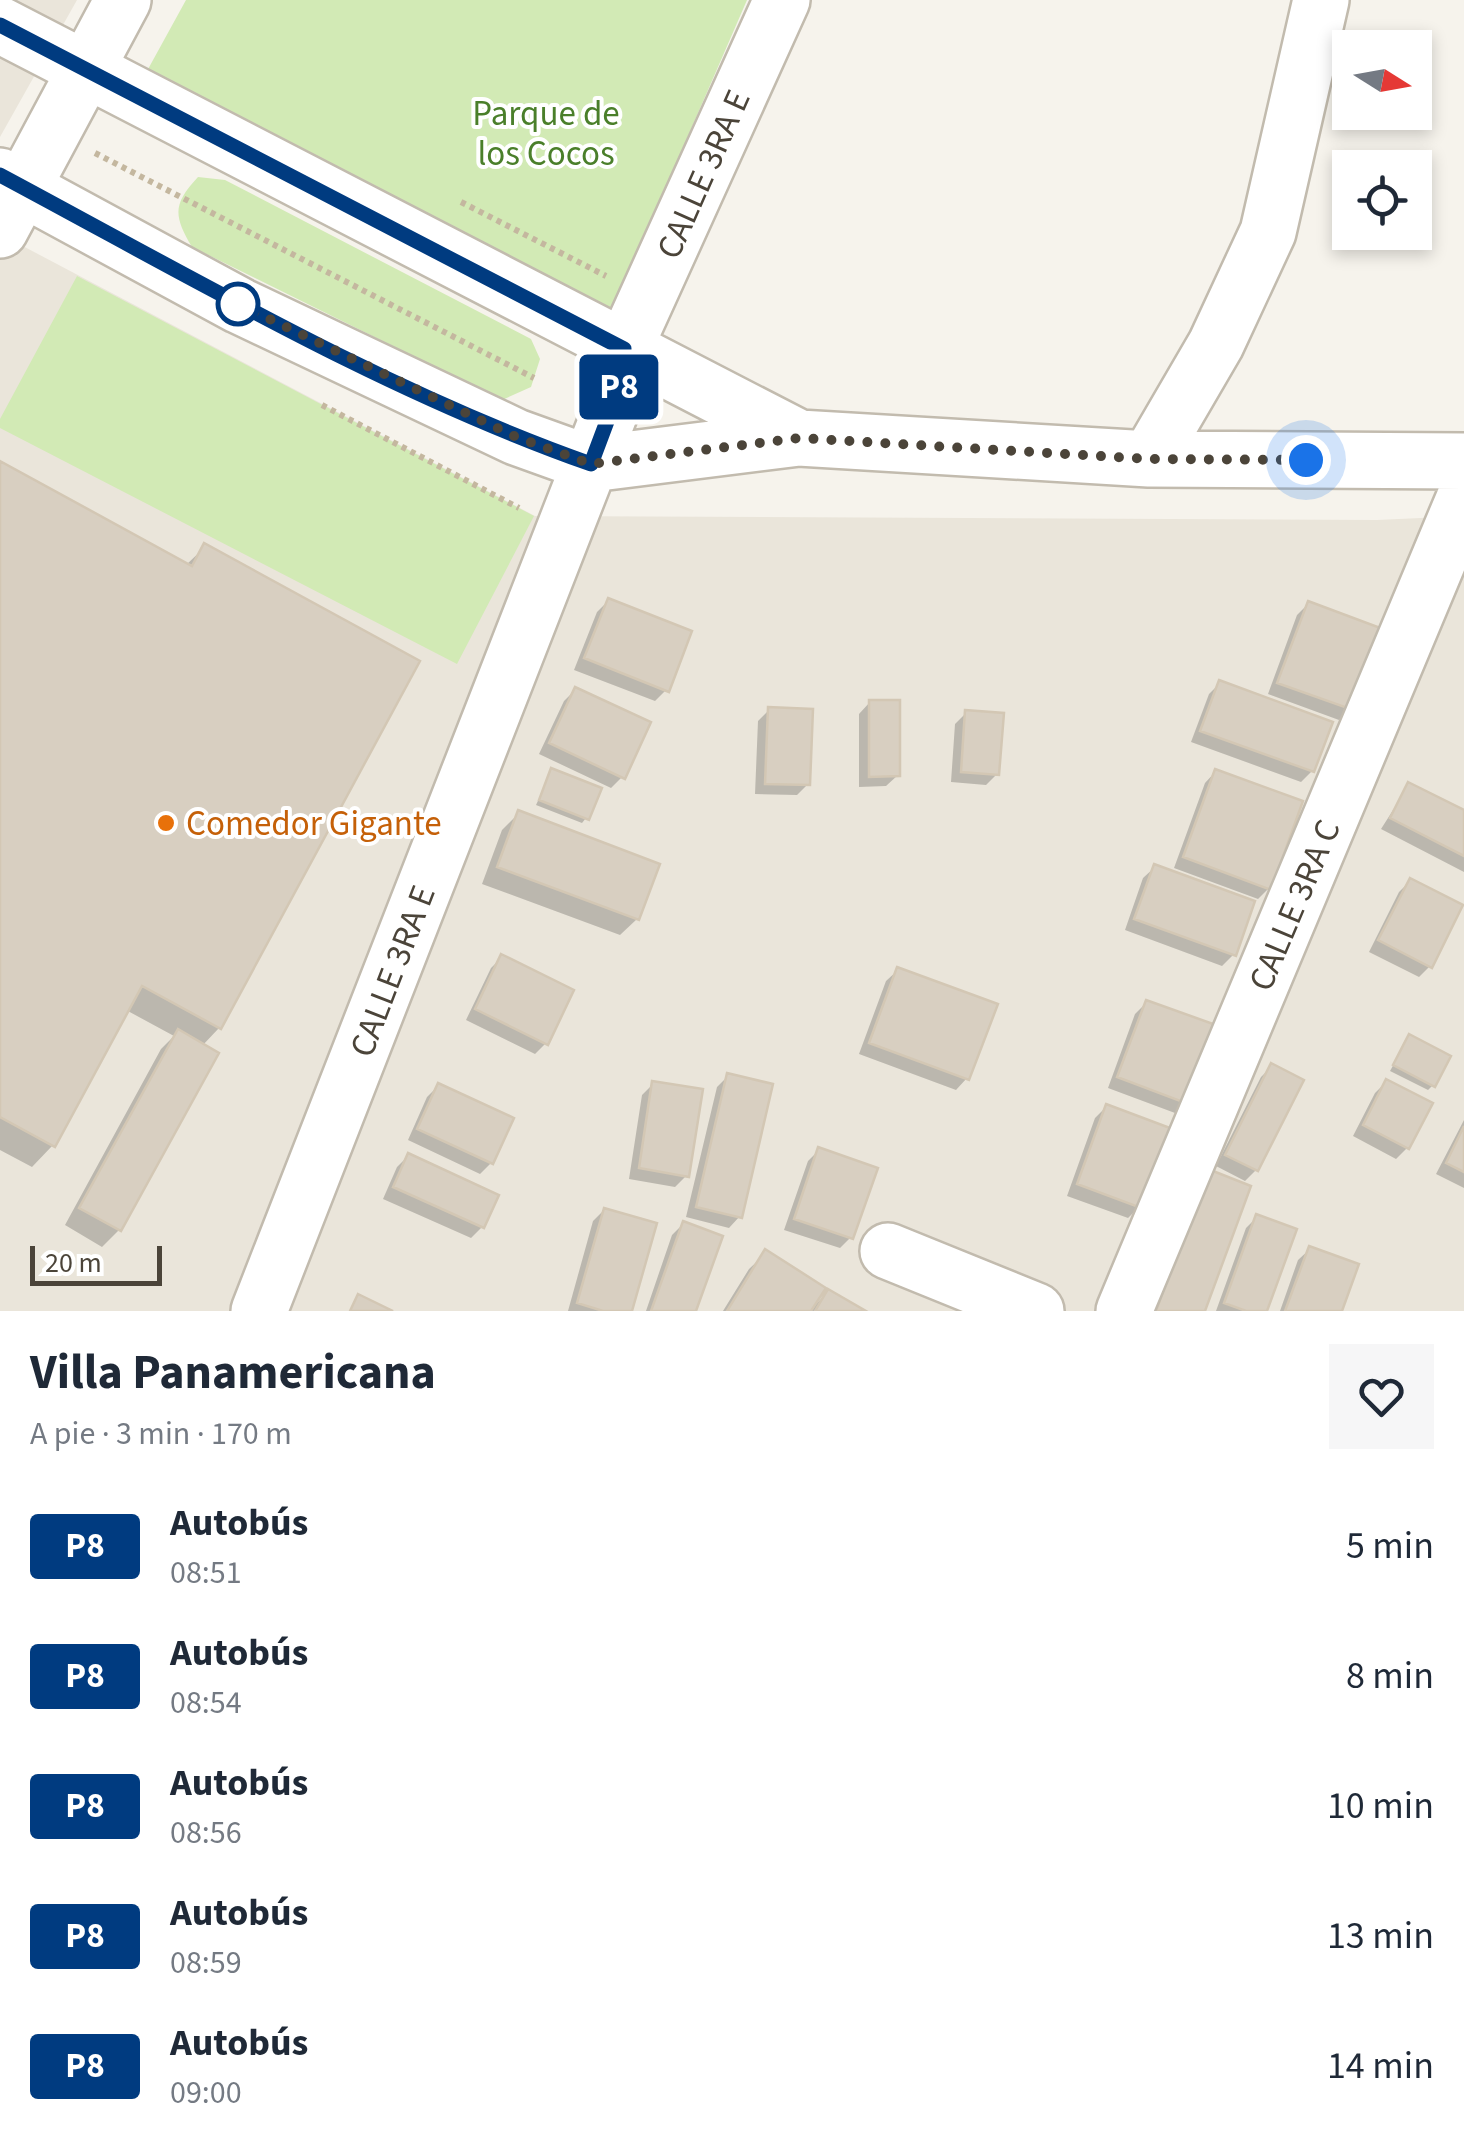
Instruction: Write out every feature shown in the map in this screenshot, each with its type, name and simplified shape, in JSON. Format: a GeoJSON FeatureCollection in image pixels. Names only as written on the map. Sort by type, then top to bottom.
{"type":"FeatureCollection","features":[{"type":"Feature","properties":{"kind":"street"},"geometry":{"type":"LineString","coordinates":[[123,0],[7,198],[516,437],[591,464],[799,438],[1149,459],[1464,462]]}},
{"type":"Feature","properties":{"kind":"street","name":"CALLE 3RA E"},"geometry":{"type":"LineString","coordinates":[[258,1311],[591,464],[618,392],[624,349],[782,0]]}},
{"type":"Feature","properties":{"kind":"street"},"geometry":{"type":"LineString","coordinates":[[1149,459],[1216,344],[1268,232],[1322,0]]}},
{"type":"Feature","properties":{"kind":"street"},"geometry":{"type":"LineString","coordinates":[[0,25],[799,438]]}},
{"type":"Feature","properties":{"kind":"street","name":"CALLE 3RA C"},"geometry":{"type":"LineString","coordinates":[[1124,1311],[1464,498]]}},
{"type":"Feature","properties":{"kind":"street"},"geometry":{"type":"LineString","coordinates":[[888,1251],[1036,1311]]}},
{"type":"Feature","properties":{"kind":"path"},"geometry":{"type":"LineString","coordinates":[[180,197],[534,378]]}},
{"type":"Feature","properties":{"kind":"shaded area"},"geometry":{"type":"Polygon","coordinates":[[[0,0],[77,0],[0,137],[0,0]]]}},
{"type":"Feature","properties":{"kind":"shaded area"},"geometry":{"type":"Polygon","coordinates":[[[0,234],[535,516],[1377,520],[1464,516],[1464,1311],[0,1311],[0,234]]]}},
{"type":"Feature","properties":{"kind":"green space","name":"Parque de los Cocos"},"geometry":{"type":"Polygon","coordinates":[[[186,0],[747,0],[610,316],[147,71],[186,0]]]}},
{"type":"Feature","properties":{"kind":"green space"},"geometry":{"type":"Polygon","coordinates":[[[198,177],[225,180],[531,339],[540,359],[531,387],[502,400],[192,247],[178,210],[198,177]]]}},
{"type":"Feature","properties":{"kind":"green space"},"geometry":{"type":"Polygon","coordinates":[[[77,276],[534,516],[457,664],[0,428],[0,419],[77,276]]]}},
{"type":"Feature","properties":{"kind":"building","name":"Comedor Gigante"},"geometry":{"type":"Polygon","coordinates":[[[0,461],[192,566],[204,543],[420,661],[221,1029],[142,986],[55,1147],[0,1117],[0,461]]]}},
{"type":"Feature","properties":{"kind":"building"},"geometry":{"type":"Polygon","coordinates":[[[608,598],[692,631],[669,692],[584,658],[608,598]]]}},
{"type":"Feature","properties":{"kind":"building"},"geometry":{"type":"Polygon","coordinates":[[[1308,601],[1383,629],[1353,710],[1277,683],[1308,601]]]}},
{"type":"Feature","properties":{"kind":"building"},"geometry":{"type":"Polygon","coordinates":[[[1219,680],[1333,722],[1314,772],[1200,731],[1219,680]]]}},
{"type":"Feature","properties":{"kind":"building"},"geometry":{"type":"Polygon","coordinates":[[[575,687],[651,722],[625,779],[549,743],[575,687]]]}},
{"type":"Feature","properties":{"kind":"building"},"geometry":{"type":"Polygon","coordinates":[[[869,700],[900,700],[900,776],[869,777],[869,700]]]}},
{"type":"Feature","properties":{"kind":"building"},"geometry":{"type":"Polygon","coordinates":[[[768,707],[813,709],[810,785],[765,784],[768,707]]]}},
{"type":"Feature","properties":{"kind":"building"},"geometry":{"type":"Polygon","coordinates":[[[965,710],[1004,713],[999,775],[961,772],[965,710]]]}},
{"type":"Feature","properties":{"kind":"building"},"geometry":{"type":"Polygon","coordinates":[[[551,768],[602,788],[589,820],[539,800],[551,768]]]}},
{"type":"Feature","properties":{"kind":"building"},"geometry":{"type":"Polygon","coordinates":[[[1215,769],[1303,801],[1271,890],[1183,857],[1215,769]]]}},
{"type":"Feature","properties":{"kind":"building"},"geometry":{"type":"Polygon","coordinates":[[[1408,782],[1464,810],[1464,856],[1390,818],[1408,782]]]}},
{"type":"Feature","properties":{"kind":"building"},"geometry":{"type":"Polygon","coordinates":[[[518,810],[660,864],[639,920],[497,867],[518,810]]]}},
{"type":"Feature","properties":{"kind":"building"},"geometry":{"type":"Polygon","coordinates":[[[1154,864],[1255,901],[1236,956],[1134,919],[1154,864]]]}},
{"type":"Feature","properties":{"kind":"building"},"geometry":{"type":"Polygon","coordinates":[[[1410,878],[1463,905],[1432,968],[1378,940],[1410,878]]]}},
{"type":"Feature","properties":{"kind":"building"},"geometry":{"type":"Polygon","coordinates":[[[501,954],[574,990],[548,1045],[475,1009],[501,954]]]}},
{"type":"Feature","properties":{"kind":"building"},"geometry":{"type":"Polygon","coordinates":[[[897,967],[998,1004],[969,1080],[869,1043],[897,967]]]}},
{"type":"Feature","properties":{"kind":"building"},"geometry":{"type":"Polygon","coordinates":[[[1146,1000],[1216,1025],[1188,1104],[1117,1077],[1146,1000]]]}},
{"type":"Feature","properties":{"kind":"building"},"geometry":{"type":"Polygon","coordinates":[[[178,1029],[219,1053],[121,1231],[79,1208],[178,1029]]]}},
{"type":"Feature","properties":{"kind":"building"},"geometry":{"type":"Polygon","coordinates":[[[1409,1034],[1451,1056],[1435,1087],[1393,1065],[1409,1034]]]}},
{"type":"Feature","properties":{"kind":"building"},"geometry":{"type":"Polygon","coordinates":[[[1271,1063],[1304,1080],[1258,1171],[1225,1155],[1271,1063]]]}},
{"type":"Feature","properties":{"kind":"building"},"geometry":{"type":"Polygon","coordinates":[[[727,1073],[773,1084],[742,1218],[696,1207],[727,1073]]]}},
{"type":"Feature","properties":{"kind":"building"},"geometry":{"type":"Polygon","coordinates":[[[1386,1079],[1433,1103],[1409,1149],[1363,1125],[1386,1079]]]}},
{"type":"Feature","properties":{"kind":"building"},"geometry":{"type":"Polygon","coordinates":[[[652,1081],[703,1089],[689,1177],[639,1168],[652,1081]]]}},
{"type":"Feature","properties":{"kind":"building"},"geometry":{"type":"Polygon","coordinates":[[[438,1083],[514,1118],[493,1164],[417,1129],[438,1083]]]}},
{"type":"Feature","properties":{"kind":"building"},"geometry":{"type":"Polygon","coordinates":[[[1106,1104],[1170,1128],[1141,1208],[1077,1184],[1106,1104]]]}},
{"type":"Feature","properties":{"kind":"building"},"geometry":{"type":"Polygon","coordinates":[[[1464,1126],[1464,1172],[1446,1163],[1464,1126]]]}},
{"type":"Feature","properties":{"kind":"building"},"geometry":{"type":"Polygon","coordinates":[[[818,1147],[878,1168],[853,1239],[794,1219],[818,1147]]]}},
{"type":"Feature","properties":{"kind":"building"},"geometry":{"type":"Polygon","coordinates":[[[408,1153],[499,1195],[484,1228],[393,1187],[408,1153]]]}},
{"type":"Feature","properties":{"kind":"building"},"geometry":{"type":"Polygon","coordinates":[[[1208,1169],[1251,1186],[1205,1311],[1156,1311],[1208,1169]]]}},
{"type":"Feature","properties":{"kind":"building"},"geometry":{"type":"Polygon","coordinates":[[[604,1208],[657,1223],[632,1311],[603,1311],[577,1303],[604,1208]]]}},
{"type":"Feature","properties":{"kind":"building"},"geometry":{"type":"Polygon","coordinates":[[[1256,1214],[1297,1229],[1267,1311],[1246,1311],[1224,1303],[1256,1214]]]}},
{"type":"Feature","properties":{"kind":"building"},"geometry":{"type":"Polygon","coordinates":[[[683,1221],[723,1236],[696,1311],[651,1311],[683,1221]]]}},
{"type":"Feature","properties":{"kind":"building"},"geometry":{"type":"Polygon","coordinates":[[[1309,1246],[1359,1264],[1342,1311],[1285,1311],[1309,1246]]]}},
{"type":"Feature","properties":{"kind":"building"},"geometry":{"type":"Polygon","coordinates":[[[765,1249],[826,1288],[811,1311],[727,1311],[765,1249]]]}},
{"type":"Feature","properties":{"kind":"building"},"geometry":{"type":"Polygon","coordinates":[[[828,1289],[866,1311],[815,1311],[828,1289]]]}},
{"type":"Feature","properties":{"kind":"building"},"geometry":{"type":"Polygon","coordinates":[[[358,1294],[393,1311],[350,1311],[358,1294]]]}},
{"type":"Feature","properties":{"kind":"bus line","name":"P8"},"geometry":{"type":"LineString","coordinates":[[0,25],[624,349],[618,392],[591,464],[516,437],[240,306],[0,175]]}},
{"type":"Feature","properties":{"kind":"place","name":"Comedor Gigante"},"geometry":{"type":"Point","coordinates":[166,823]}},
{"type":"Feature","properties":{"kind":"route"},"geometry":{"type":"LineString","coordinates":[[238,304],[516,437],[591,464],[799,438],[1149,459],[1306,460]]}}]}
